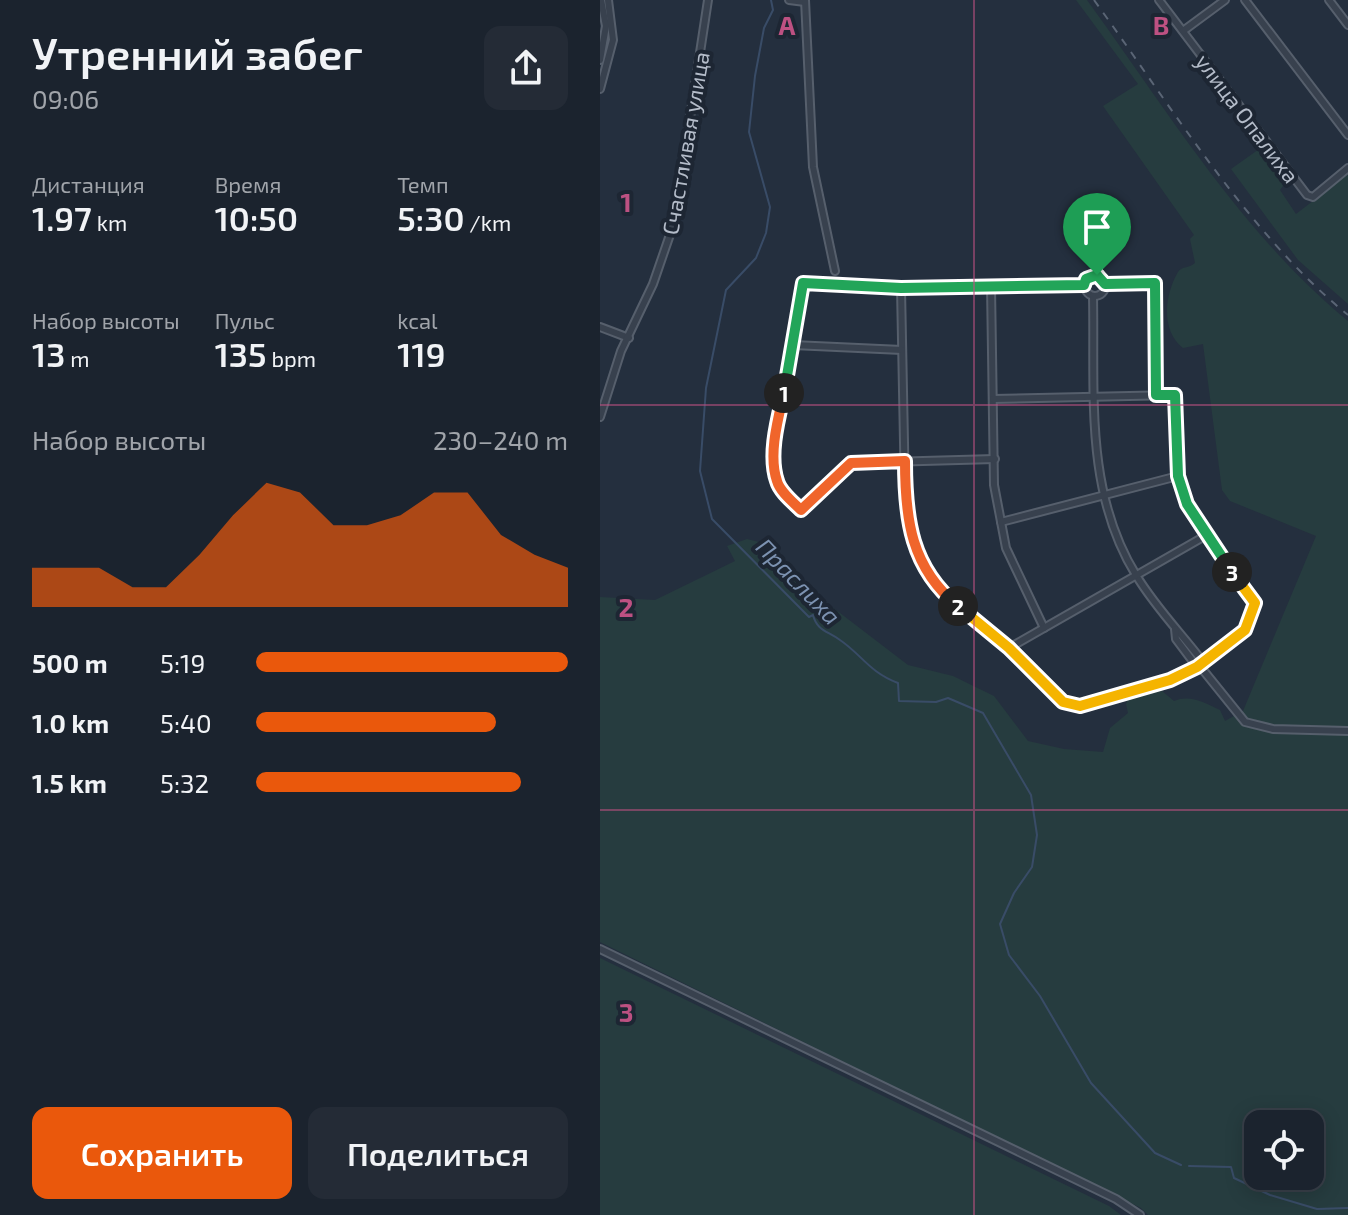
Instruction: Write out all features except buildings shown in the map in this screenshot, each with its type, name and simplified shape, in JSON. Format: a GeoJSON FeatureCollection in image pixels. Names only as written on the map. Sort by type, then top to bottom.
{"type":"FeatureCollection","features":[{"type":"Feature","properties":{"kind":"street"},"geometry":{"type":"LineString","coordinates":[[600,60],[606,26],[601,0]]}},
{"type":"Feature","properties":{"kind":"street"},"geometry":{"type":"LineString","coordinates":[[600,89],[613,40],[608,0]]}},
{"type":"Feature","properties":{"kind":"street","name":"Счастливая улица"},"geometry":{"type":"LineString","coordinates":[[600,417],[621,351],[629,338],[674,223],[708,0]]}},
{"type":"Feature","properties":{"kind":"street"},"geometry":{"type":"LineString","coordinates":[[789,0],[805,1],[813,167],[835,271]]}},
{"type":"Feature","properties":{"kind":"street","name":"улица Опалиха"},"geometry":{"type":"LineString","coordinates":[[1159,0],[1309,197],[1348,168]]}},
{"type":"Feature","properties":{"kind":"street"},"geometry":{"type":"LineString","coordinates":[[1183,31],[1225,0]]}},
{"type":"Feature","properties":{"kind":"street"},"geometry":{"type":"LineString","coordinates":[[1245,0],[1348,135]]}},
{"type":"Feature","properties":{"kind":"street"},"geometry":{"type":"LineString","coordinates":[[1329,0],[1348,25]]}},
{"type":"Feature","properties":{"kind":"street"},"geometry":{"type":"LineString","coordinates":[[1084,285],[1086,279],[1097,275],[1105,284],[1155,283],[1156,395]]}},
{"type":"Feature","properties":{"kind":"street"},"geometry":{"type":"LineString","coordinates":[[995,459],[851,463],[801,510],[777,482],[776,431],[803,283],[901,288],[1084,285]]}},
{"type":"Feature","properties":{"kind":"street"},"geometry":{"type":"LineString","coordinates":[[1093,296],[1104,290],[1105,284]]}},
{"type":"Feature","properties":{"kind":"street"},"geometry":{"type":"LineString","coordinates":[[1084,285],[1093,296],[1095,445],[1102,496],[1136,576],[1175,629],[1176,639],[1245,722],[1273,729],[1348,731]]}},
{"type":"Feature","properties":{"kind":"street"},"geometry":{"type":"LineString","coordinates":[[991,286],[994,485],[1016,574],[1044,628]]}},
{"type":"Feature","properties":{"kind":"street"},"geometry":{"type":"LineString","coordinates":[[901,288],[905,461],[911,538],[924,571],[945,595],[1009,648],[1063,702],[1080,706],[1170,680],[1200,665],[1245,630],[1255,603],[1205,536],[1187,504],[1178,476],[1175,395],[993,399]]}},
{"type":"Feature","properties":{"kind":"street"},"geometry":{"type":"LineString","coordinates":[[600,327],[629,338]]}},
{"type":"Feature","properties":{"kind":"street"},"geometry":{"type":"LineString","coordinates":[[793,345],[902,350]]}},
{"type":"Feature","properties":{"kind":"street"},"geometry":{"type":"LineString","coordinates":[[1001,522],[1178,476]]}},
{"type":"Feature","properties":{"kind":"street"},"geometry":{"type":"LineString","coordinates":[[1009,648],[1205,536]]}},
{"type":"Feature","properties":{"kind":"street"},"geometry":{"type":"LineString","coordinates":[[600,949],[1116,1199],[1140,1215]]}},
{"type":"Feature","properties":{"kind":"green space"},"geometry":{"type":"Polygon","coordinates":[[[1076,0],[1087,0],[1240,210],[1310,287],[1348,321],[1348,1215],[1148,1215],[1141,1208],[600,942],[600,597],[655,600],[735,561],[727,546],[747,539],[767,544],[810,590],[908,665],[953,676],[994,696],[1028,741],[1064,749],[1103,752],[1110,728],[1128,713],[1126,704],[1129,696],[1162,691],[1174,701],[1192,699],[1214,707],[1220,710],[1225,721],[1243,711],[1316,536],[1230,501],[1222,490],[1203,344],[1183,348],[1168,322],[1168,301],[1174,281],[1180,270],[1195,263],[1190,239],[1194,235],[1103,106],[1138,84],[1076,0]]]}},
{"type":"Feature","properties":{"kind":"green space"},"geometry":{"type":"Polygon","coordinates":[[[1262,147],[1288,179],[1280,190],[1296,214],[1348,174],[1348,304],[1298,260],[1231,169],[1262,147]]]}},
{"type":"Feature","properties":{"kind":"green space"},"geometry":{"type":"Polygon","coordinates":[[[600,958],[1109,1206],[1121,1215],[600,1215],[600,958]]]}},
{"type":"Feature","properties":{"kind":"waterway","name":"Праслиха"},"geometry":{"type":"LineString","coordinates":[[771,0],[773,10],[764,28],[749,132],[770,207],[766,233],[756,258],[726,290],[706,388],[700,471],[712,519],[809,617],[813,615],[820,628],[848,646],[880,674],[898,683],[899,701],[936,702],[948,698],[983,713],[1031,795],[1037,835],[1032,867],[1014,893],[1000,924],[1009,955],[1040,996],[1091,1083],[1155,1153],[1181,1165]]}},
{"type":"Feature","properties":{"kind":"waterway","name":"Праслиха"},"geometry":{"type":"LineString","coordinates":[[1189,1166],[1231,1167],[1234,1178],[1270,1195],[1317,1209],[1348,1208]]}},
{"type":"Feature","properties":{"kind":"railway"},"geometry":{"type":"LineString","coordinates":[[1094,0],[1244,208],[1312,283],[1348,315]]}},
{"type":"Feature","properties":{"kind":"route"},"geometry":{"type":"LineString","coordinates":[[1097,275],[1103,278],[1105,284],[1155,283],[1156,395],[1175,395],[1178,476],[1187,504],[1205,536],[1255,603],[1245,630],[1197,667],[1170,680],[1133,688],[1080,706],[1063,702],[1009,648],[945,595],[924,571],[911,538],[905,494],[905,461],[851,463],[801,510],[777,482],[775,456],[776,431],[803,283],[901,288],[1084,285],[1086,279],[1097,275]]}}]}
